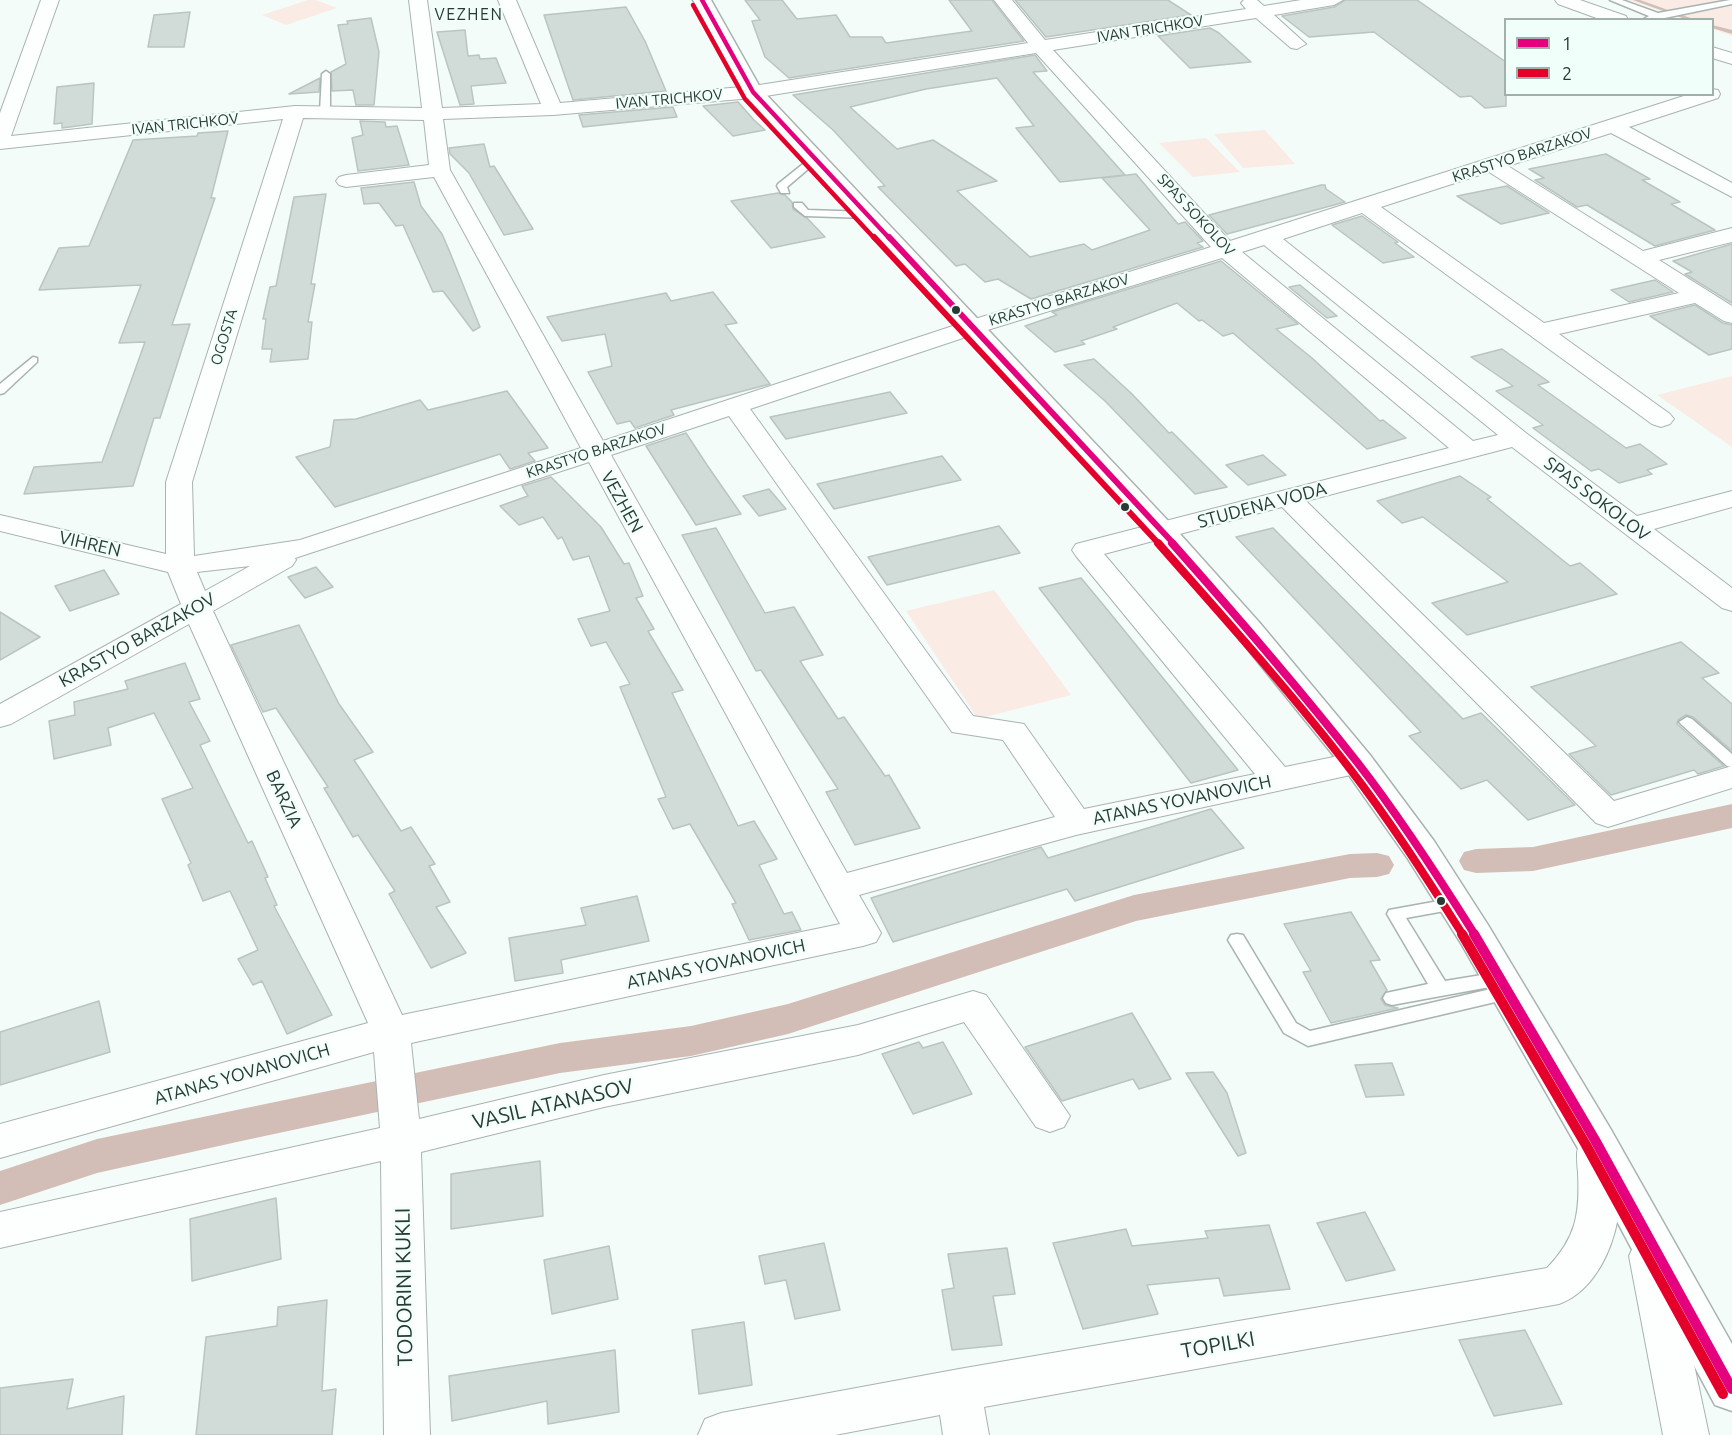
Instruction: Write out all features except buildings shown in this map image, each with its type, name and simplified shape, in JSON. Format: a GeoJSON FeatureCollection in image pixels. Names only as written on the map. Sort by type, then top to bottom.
{"type":"FeatureCollection","features":[{"type":"Feature","properties":{"kind":"street"},"geometry":{"type":"LineString","coordinates":[[0,142],[50,0]]}},
{"type":"Feature","properties":{"kind":"street","name":"VEZHEN"},"geometry":{"type":"LineString","coordinates":[[418,0],[440,170],[594,452],[838,888]]}},
{"type":"Feature","properties":{"kind":"street"},"geometry":{"type":"LineString","coordinates":[[507,0],[553,109]]}},
{"type":"Feature","properties":{"kind":"street"},"geometry":{"type":"LineString","coordinates":[[702,0],[753,92],[1162,531],[1248,629],[1358,763],[1421,850],[1504,985],[1595,1140],[1732,1389]]}},
{"type":"Feature","properties":{"kind":"street","name":"SPAS SOKOLOV"},"geometry":{"type":"LineString","coordinates":[[1003,0],[1040,46],[1225,249],[1469,451]]}},
{"type":"Feature","properties":{"kind":"street"},"geometry":{"type":"LineString","coordinates":[[1246,0],[1297,44]]}},
{"type":"Feature","properties":{"kind":"street","name":"IVAN TRICHKOV"},"geometry":{"type":"LineString","coordinates":[[0,142],[295,112],[434,114],[553,109],[753,92],[1334,0]]}},
{"type":"Feature","properties":{"kind":"street"},"geometry":{"type":"LineString","coordinates":[[1564,0],[1614,18]]}},
{"type":"Feature","properties":{"kind":"street"},"geometry":{"type":"LineString","coordinates":[[1714,52],[1732,59]]}},
{"type":"Feature","properties":{"kind":"street","name":"KRASTYO BARZAKOV"},"geometry":{"type":"LineString","coordinates":[[180,566],[262,556],[306,547],[973,327],[1718,95]]}},
{"type":"Feature","properties":{"kind":"street","name":"OGOSTA"},"geometry":{"type":"LineString","coordinates":[[180,566],[180,482],[295,112]]}},
{"type":"Feature","properties":{"kind":"street"},"geometry":{"type":"LineString","coordinates":[[1613,126],[1732,191]]}},
{"type":"Feature","properties":{"kind":"street"},"geometry":{"type":"LineString","coordinates":[[1492,165],[1732,316]]}},
{"type":"Feature","properties":{"kind":"street"},"geometry":{"type":"LineString","coordinates":[[346,181],[440,170]]}},
{"type":"Feature","properties":{"kind":"street"},"geometry":{"type":"LineString","coordinates":[[1364,205],[1662,420]]}},
{"type":"Feature","properties":{"kind":"street"},"geometry":{"type":"LineString","coordinates":[[1640,258],[1732,235]]}},
{"type":"Feature","properties":{"kind":"street","name":"SPAS SOKOLOV"},"geometry":{"type":"LineString","coordinates":[[1267,237],[1517,438],[1732,602]]}},
{"type":"Feature","properties":{"kind":"street"},"geometry":{"type":"LineString","coordinates":[[1537,332],[1700,295]]}},
{"type":"Feature","properties":{"kind":"street"},"geometry":{"type":"LineString","coordinates":[[734,405],[963,725],[1013,731],[1076,823]]}},
{"type":"Feature","properties":{"kind":"street","name":"STUDENA VODA"},"geometry":{"type":"LineString","coordinates":[[1277,779],[1086,550],[1517,438]]}},
{"type":"Feature","properties":{"kind":"street"},"geometry":{"type":"LineString","coordinates":[[1288,498],[1608,815],[1732,777]]}},
{"type":"Feature","properties":{"kind":"street"},"geometry":{"type":"LineString","coordinates":[[1632,526],[1732,499]]}},
{"type":"Feature","properties":{"kind":"street","name":"VIHREN"},"geometry":{"type":"LineString","coordinates":[[0,523],[180,566]]}},
{"type":"Feature","properties":{"kind":"street","name":"KRASTYO BARZAKOV"},"geometry":{"type":"LineString","coordinates":[[0,717],[196,606],[306,547]]}},
{"type":"Feature","properties":{"kind":"street","name":"BARZIA"},"geometry":{"type":"LineString","coordinates":[[180,566],[196,606],[392,1032],[401,1140]]}},
{"type":"Feature","properties":{"kind":"street","name":"ATANAS YOVANOVICH"},"geometry":{"type":"LineString","coordinates":[[0,1141],[392,1032],[863,933],[838,888],[1076,823],[1358,763]]}},
{"type":"Feature","properties":{"kind":"street","name":"VASIL ATANASOV"},"geometry":{"type":"LineString","coordinates":[[0,1230],[401,1140],[604,1091],[858,1040],[973,1005],[1050,1116]]}},
{"type":"Feature","properties":{"kind":"street","name":"TODORINI KUKLI"},"geometry":{"type":"LineString","coordinates":[[401,1140],[407,1435]]}},
{"type":"Feature","properties":{"kind":"street","name":"TOPILKI"},"geometry":{"type":"LineString","coordinates":[[721,1435],[959,1390],[1559,1285],[1575,1271],[1598,1225],[1602,1198],[1595,1140]]}},
{"type":"Feature","properties":{"kind":"street"},"geometry":{"type":"LineString","coordinates":[[1644,1229],[1686,1435]]}},
{"type":"Feature","properties":{"kind":"street"},"geometry":{"type":"LineString","coordinates":[[959,1390],[966,1435]]}},
{"type":"Feature","properties":{"kind":"lane"},"geometry":{"type":"LineString","coordinates":[[1614,0],[1657,16]]}},
{"type":"Feature","properties":{"kind":"lane"},"geometry":{"type":"LineString","coordinates":[[1652,18],[1732,2]]}},
{"type":"Feature","properties":{"kind":"lane"},"geometry":{"type":"LineString","coordinates":[[325,112],[326,74]]}},
{"type":"Feature","properties":{"kind":"lane"},"geometry":{"type":"LineString","coordinates":[[785,191],[782,186],[816,158]]}},
{"type":"Feature","properties":{"kind":"lane"},"geometry":{"type":"LineString","coordinates":[[798,205],[805,213],[868,215]]}},
{"type":"Feature","properties":{"kind":"lane"},"geometry":{"type":"LineString","coordinates":[[0,390],[33,360]]}},
{"type":"Feature","properties":{"kind":"lane"},"geometry":{"type":"LineString","coordinates":[[1687,722],[1732,762]]}},
{"type":"Feature","properties":{"kind":"lane"},"geometry":{"type":"LineString","coordinates":[[1440,989],[1395,914],[1455,904]]}},
{"type":"Feature","properties":{"kind":"lane"},"geometry":{"type":"LineString","coordinates":[[1237,940],[1290,1028],[1308,1039],[1504,985]]}},
{"type":"Feature","properties":{"kind":"lane"},"geometry":{"type":"LineString","coordinates":[[1392,998],[1440,989],[1504,985]]}},
{"type":"Feature","properties":{"kind":"shaded area"},"geometry":{"type":"Polygon","coordinates":[[[308,0],[316,0],[337,8],[286,25],[262,15],[308,0]]]}},
{"type":"Feature","properties":{"kind":"shaded area"},"geometry":{"type":"Polygon","coordinates":[[[1628,0],[1732,0],[1732,36],[1714,29],[1714,18],[1682,18],[1628,0]]]}},
{"type":"Feature","properties":{"kind":"shaded area"},"geometry":{"type":"Polygon","coordinates":[[[1265,130],[1295,164],[1243,168],[1214,134],[1265,130]]]}},
{"type":"Feature","properties":{"kind":"shaded area"},"geometry":{"type":"Polygon","coordinates":[[[1206,138],[1240,172],[1193,177],[1159,143],[1206,138]]]}},
{"type":"Feature","properties":{"kind":"shaded area"},"geometry":{"type":"Polygon","coordinates":[[[1732,376],[1732,447],[1657,395],[1732,376]]]}},
{"type":"Feature","properties":{"kind":"shaded area"},"geometry":{"type":"Polygon","coordinates":[[[994,590],[1071,695],[978,719],[906,611],[994,590]]]}},
{"type":"Feature","properties":{"kind":"waterway"},"geometry":{"type":"LineString","coordinates":[[1635,0],[1688,18]]}},
{"type":"Feature","properties":{"kind":"waterway"},"geometry":{"type":"LineString","coordinates":[[1714,27],[1732,32]]}},
{"type":"Feature","properties":{"kind":"waterway"},"geometry":{"type":"LineString","coordinates":[[1476,861],[1533,859],[1732,816]]}},
{"type":"Feature","properties":{"kind":"waterway"},"geometry":{"type":"LineString","coordinates":[[0,1188],[97,1156],[246,1124],[560,1058],[691,1041],[788,1019],[1134,908],[1350,866],[1377,865]]}},
{"type":"Feature","properties":{"kind":"transit line","name":"1"},"geometry":{"type":"LineString","coordinates":[[702,0],[753,92],[1162,531],[1248,629],[1358,763],[1421,850],[1475,935],[1595,1140],[1732,1389]]}},
{"type":"Feature","properties":{"kind":"transit line","name":"2"},"geometry":{"type":"LineString","coordinates":[[693,5],[745,99],[1154,538],[1240,636],[1350,769],[1412,856],[1466,940],[1586,1145],[1723,1394]]}},
{"type":"Feature","properties":{"kind":"district","name":"VEZHEN"},"geometry":{"type":"Point","coordinates":[469,15]}}]}
